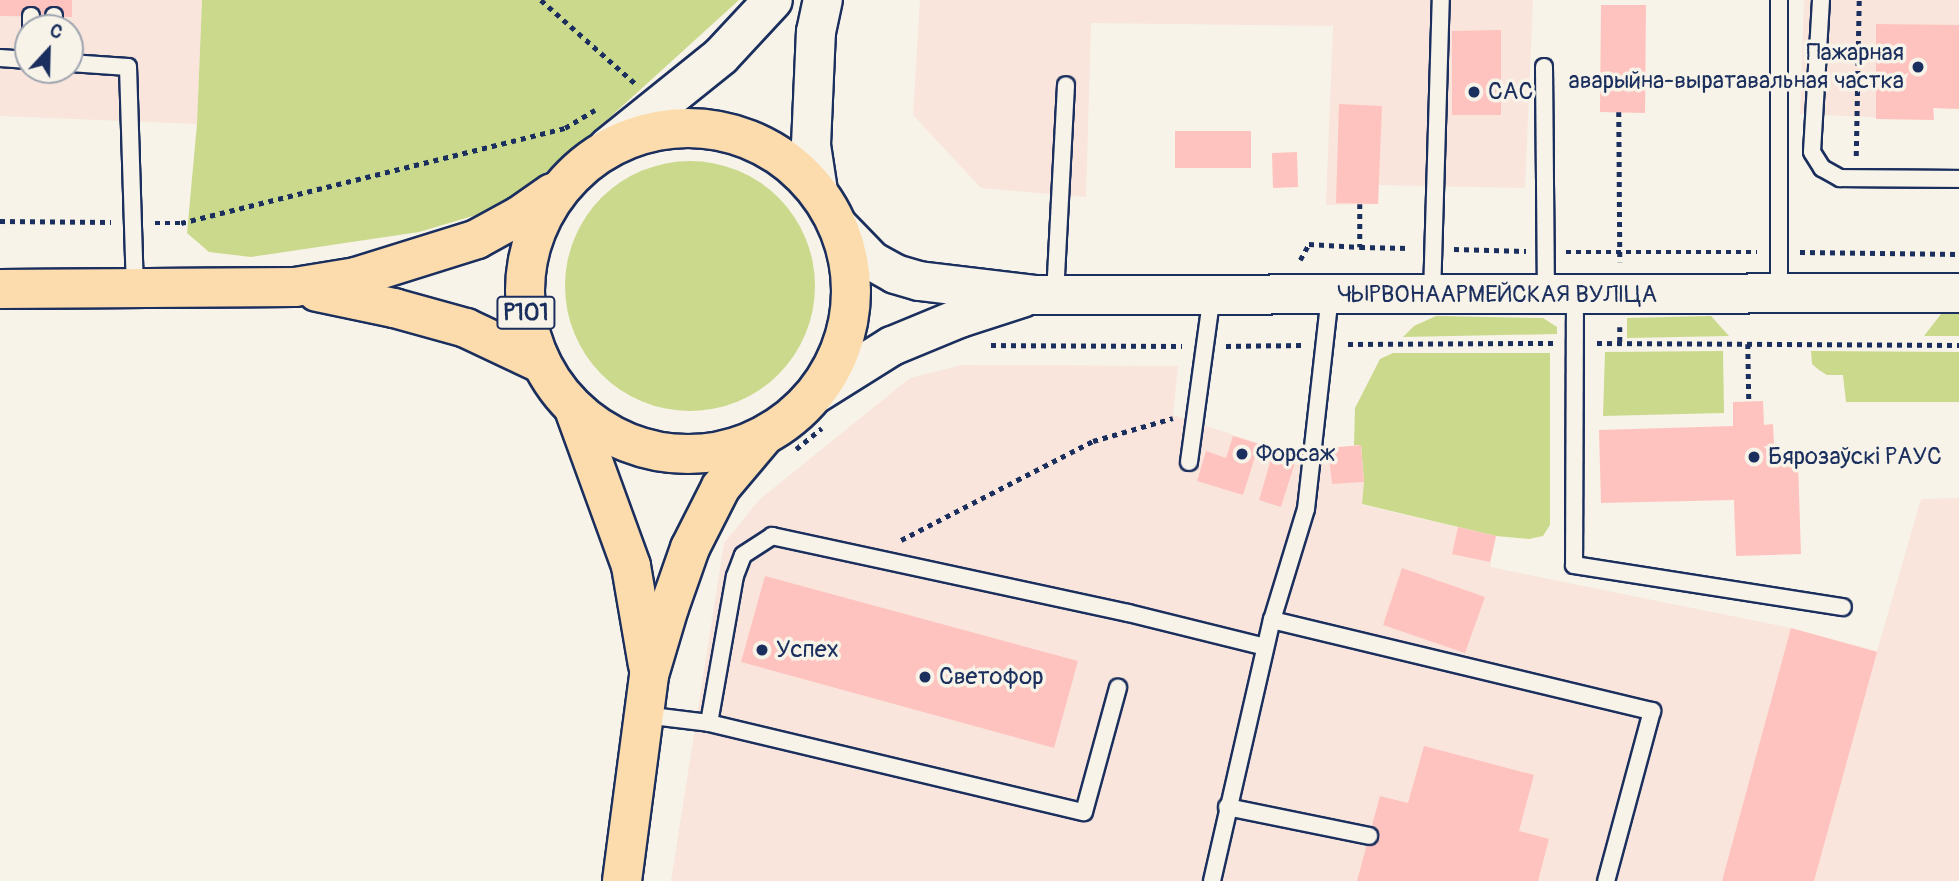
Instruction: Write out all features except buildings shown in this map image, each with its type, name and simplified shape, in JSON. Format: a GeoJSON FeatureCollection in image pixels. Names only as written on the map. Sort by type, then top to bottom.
{"type":"FeatureCollection","features":[{"type":"Feature","properties":{"kind":"main road"},"geometry":{"type":"LineString","coordinates":[[608,147],[721,56],[773,0]]}},
{"type":"Feature","properties":{"kind":"main road"},"geometry":{"type":"LineString","coordinates":[[818,191],[811,145],[816,32],[823,0]]}},
{"type":"Feature","properties":{"kind":"main road","name":"Р101"},"geometry":{"type":"LineString","coordinates":[[0,289],[295,287],[355,277],[477,239],[519,216],[560,187],[608,147],[663,128],[721,130],[775,152],[818,191],[838,226],[850,268],[850,312],[839,355],[821,409],[793,417],[779,443],[721,488],[690,548],[649,675],[622,881]]}},
{"type":"Feature","properties":{"kind":"main road","name":"Р101"},"geometry":{"type":"LineString","coordinates":[[560,187],[542,213],[530,242],[523,304],[540,363],[574,409],[631,566],[649,675]]}},
{"type":"Feature","properties":{"kind":"main road","name":"ЧЫРВОНААРМЕЙСКАЯ ВУЛІЦА"},"geometry":{"type":"LineString","coordinates":[[838,226],[872,261],[895,274],[919,281],[1045,295],[1959,293]]}},
{"type":"Feature","properties":{"kind":"main road","name":"Р101"},"geometry":{"type":"LineString","coordinates":[[295,287],[394,308],[466,328],[540,363]]}},
{"type":"Feature","properties":{"kind":"main road","name":"ЧЫРВОНААРМЕЙСКАЯ ВУЛІЦА"},"geometry":{"type":"LineString","coordinates":[[821,409],[892,346],[961,318],[1045,295]]}},
{"type":"Feature","properties":{"kind":"main road","name":"Р101"},"geometry":{"type":"LineString","coordinates":[[574,409],[616,438],[665,453],[716,453],[779,443]]}},
{"type":"Feature","properties":{"kind":"lane"},"geometry":{"type":"LineString","coordinates":[[1432,295],[1441,0]]}},
{"type":"Feature","properties":{"kind":"lane"},"geometry":{"type":"LineString","coordinates":[[1779,0],[1776,252],[1779,293]]}},
{"type":"Feature","properties":{"kind":"lane"},"geometry":{"type":"LineString","coordinates":[[1821,0],[1812,152],[1822,168],[1840,178],[1959,178]]}},
{"type":"Feature","properties":{"kind":"lane"},"geometry":{"type":"LineString","coordinates":[[84,64],[128,67],[135,289]]}},
{"type":"Feature","properties":{"kind":"lane"},"geometry":{"type":"LineString","coordinates":[[1544,67],[1546,252],[1575,343],[1574,565],[1843,607]]}},
{"type":"Feature","properties":{"kind":"lane"},"geometry":{"type":"LineString","coordinates":[[1045,295],[1066,85]]}},
{"type":"Feature","properties":{"kind":"lane"},"geometry":{"type":"LineString","coordinates":[[1189,462],[1212,294]]}},
{"type":"Feature","properties":{"kind":"lane"},"geometry":{"type":"LineString","coordinates":[[1212,881],[1265,647],[1306,509],[1330,295]]}},
{"type":"Feature","properties":{"kind":"lane"},"geometry":{"type":"LineString","coordinates":[[709,723],[735,576],[743,555],[772,536],[1128,613],[1265,647]]}},
{"type":"Feature","properties":{"kind":"lane"},"geometry":{"type":"LineString","coordinates":[[1272,620],[1652,711],[1606,881]]}},
{"type":"Feature","properties":{"kind":"lane"},"geometry":{"type":"LineString","coordinates":[[644,715],[709,723],[1084,812],[1118,688]]}},
{"type":"Feature","properties":{"kind":"lane"},"geometry":{"type":"LineString","coordinates":[[1227,807],[1369,836]]}},
{"type":"Feature","properties":{"kind":"path"},"geometry":{"type":"LineString","coordinates":[[541,0],[638,85],[627,91]]}},
{"type":"Feature","properties":{"kind":"path"},"geometry":{"type":"LineString","coordinates":[[1855,178],[1859,0]]}},
{"type":"Feature","properties":{"kind":"path"},"geometry":{"type":"LineString","coordinates":[[0,220],[181,223],[565,128],[606,104]]}},
{"type":"Feature","properties":{"kind":"path"},"geometry":{"type":"LineString","coordinates":[[1619,112],[1620,252]]}},
{"type":"Feature","properties":{"kind":"path"},"geometry":{"type":"LineString","coordinates":[[1360,204],[1360,247],[1546,252],[1959,254]]}},
{"type":"Feature","properties":{"kind":"path"},"geometry":{"type":"LineString","coordinates":[[1748,344],[1749,402]]}},
{"type":"Feature","properties":{"kind":"path"},"geometry":{"type":"LineString","coordinates":[[987,345],[1959,345]]}},
{"type":"Feature","properties":{"kind":"path"},"geometry":{"type":"LineString","coordinates":[[779,443],[821,409]]}},
{"type":"Feature","properties":{"kind":"path"},"geometry":{"type":"LineString","coordinates":[[869,557],[1093,441],[1195,411]]}},
{"type":"Feature","properties":{"kind":"shaded area"},"geometry":{"type":"Polygon","coordinates":[[[0,0],[202,0],[197,124],[0,116],[0,0]]]}},
{"type":"Feature","properties":{"kind":"shaded area"},"geometry":{"type":"Polygon","coordinates":[[[920,0],[1533,0],[1525,188],[1379,185],[1378,204],[1326,205],[1333,26],[1091,23],[1086,197],[981,188],[913,115],[920,0]]]}},
{"type":"Feature","properties":{"kind":"shaded area"},"geometry":{"type":"Polygon","coordinates":[[[1804,0],[1959,0],[1959,109],[1934,108],[1934,120],[1800,114],[1804,0]]]}},
{"type":"Feature","properties":{"kind":"shaded area"},"geometry":{"type":"Polygon","coordinates":[[[962,365],[1178,366],[1173,415],[1297,456],[1328,448],[1332,484],[1364,482],[1363,505],[1496,536],[1490,567],[1791,628],[1877,651],[1921,499],[1959,498],[1959,881],[671,881],[724,543],[760,499],[910,378],[962,365]]]}},
{"type":"Feature","properties":{"kind":"green space"},"geometry":{"type":"Polygon","coordinates":[[[202,0],[739,0],[564,159],[493,210],[419,232],[251,257],[209,252],[187,233],[197,124],[202,0]]]}},
{"type":"Feature","properties":{"kind":"green space"},"geometry":{"type":"Polygon","coordinates":[[[678,161],[702,161],[738,170],[779,197],[806,238],[813,262],[813,310],[806,334],[779,375],[738,402],[702,411],[678,411],[642,402],[601,375],[574,334],[565,298],[565,274],[574,238],[601,197],[642,170],[678,161]]]}},
{"type":"Feature","properties":{"kind":"green space"},"geometry":{"type":"Polygon","coordinates":[[[1941,314],[1959,314],[1959,336],[1924,336],[1941,314]]]}},
{"type":"Feature","properties":{"kind":"green space"},"geometry":{"type":"Polygon","coordinates":[[[1436,316],[1543,318],[1557,327],[1557,334],[1403,337],[1414,326],[1436,316]]]}},
{"type":"Feature","properties":{"kind":"green space"},"geometry":{"type":"Polygon","coordinates":[[[1711,316],[1729,336],[1627,338],[1627,318],[1711,316]]]}},
{"type":"Feature","properties":{"kind":"green space"},"geometry":{"type":"Polygon","coordinates":[[[1723,351],[1724,413],[1603,416],[1605,352],[1723,351]]]}},
{"type":"Feature","properties":{"kind":"green space"},"geometry":{"type":"Polygon","coordinates":[[[1811,351],[1959,352],[1959,402],[1846,402],[1843,375],[1827,375],[1819,370],[1812,364],[1811,351]]]}},
{"type":"Feature","properties":{"kind":"green space"},"geometry":{"type":"Polygon","coordinates":[[[1393,353],[1550,353],[1550,525],[1543,536],[1529,539],[1496,536],[1362,504],[1364,482],[1361,445],[1354,445],[1355,408],[1380,359],[1393,353]]]}},
{"type":"Feature","properties":{"kind":"place","name":"Пажарная аварыйна-выратавальная частка"},"geometry":{"type":"Point","coordinates":[1918,67]}},
{"type":"Feature","properties":{"kind":"place","name":"САС"},"geometry":{"type":"Point","coordinates":[1474,92]}},
{"type":"Feature","properties":{"kind":"place","name":"Форсаж"},"geometry":{"type":"Point","coordinates":[1242,454]}},
{"type":"Feature","properties":{"kind":"place","name":"Бярозаўскі РАУС"},"geometry":{"type":"Point","coordinates":[1754,457]}},
{"type":"Feature","properties":{"kind":"place","name":"Успех"},"geometry":{"type":"Point","coordinates":[762,650]}},
{"type":"Feature","properties":{"kind":"place","name":"Светофор"},"geometry":{"type":"Point","coordinates":[925,677]}}]}
